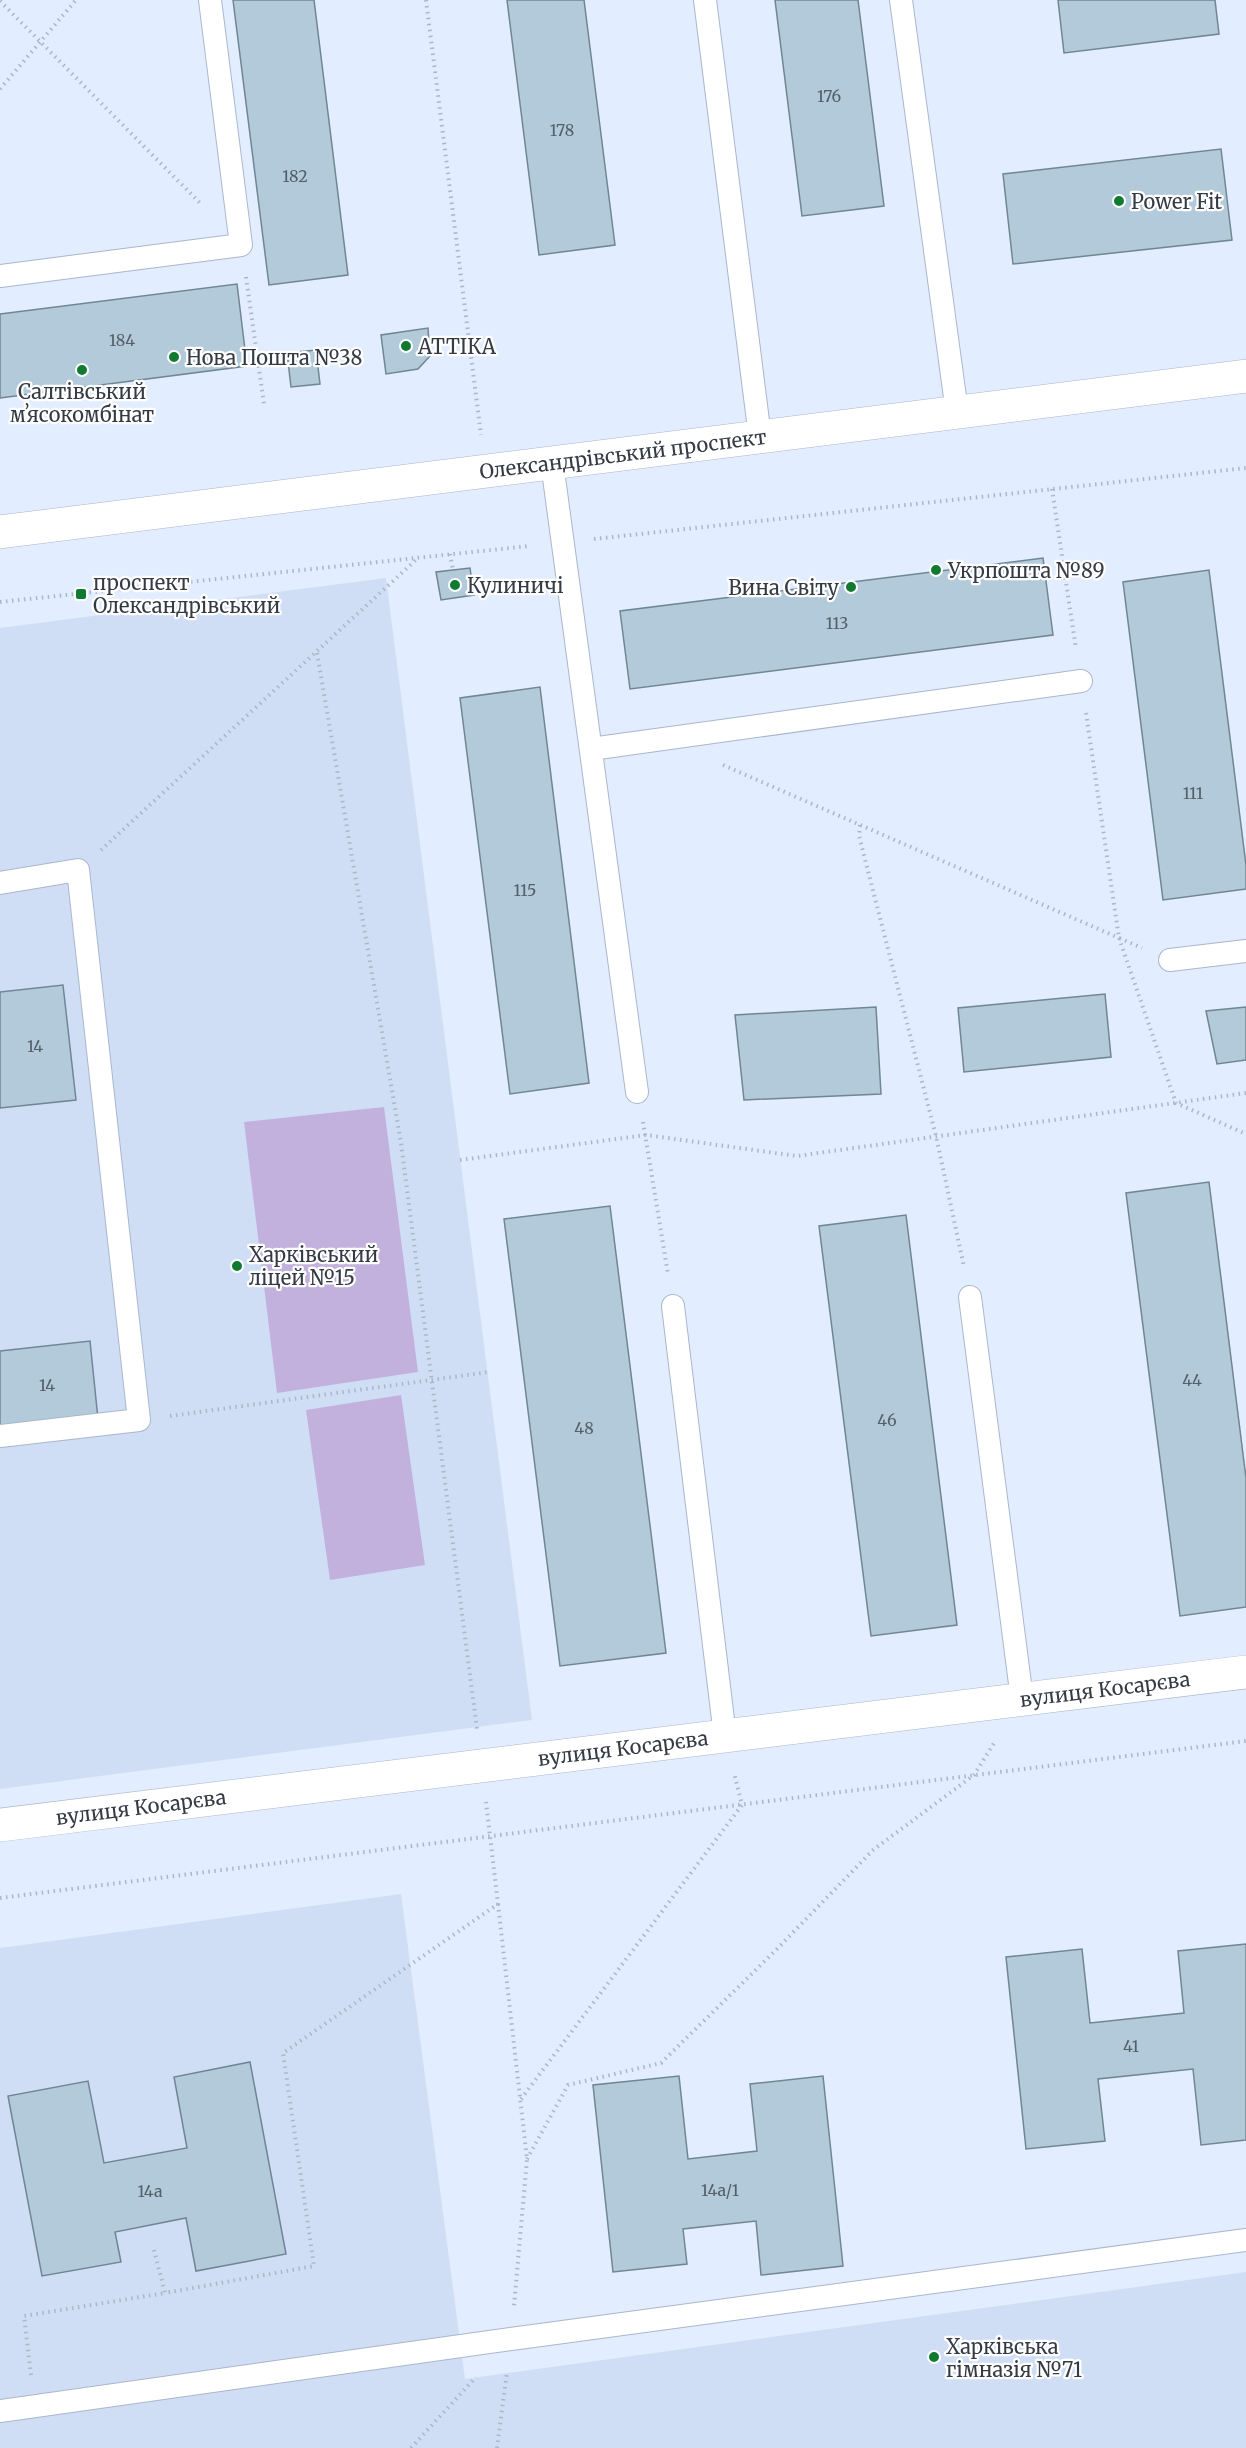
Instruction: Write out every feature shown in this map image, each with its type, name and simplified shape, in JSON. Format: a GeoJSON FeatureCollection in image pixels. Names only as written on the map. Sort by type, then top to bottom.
{"type":"FeatureCollection","features":[{"type":"Feature","properties":{"kind":"street","name":"Олександрівський проспект"},"geometry":{"type":"LineString","coordinates":[[0,532],[1246,376]]}},
{"type":"Feature","properties":{"kind":"street","name":"вулиця Косарєва"},"geometry":{"type":"LineString","coordinates":[[0,1825],[1246,1672]]}},
{"type":"Feature","properties":{"kind":"lane"},"geometry":{"type":"LineString","coordinates":[[0,276],[241,245],[210,0]]}},
{"type":"Feature","properties":{"kind":"lane"},"geometry":{"type":"LineString","coordinates":[[705,0],[760,437]]}},
{"type":"Feature","properties":{"kind":"lane"},"geometry":{"type":"LineString","coordinates":[[902,0],[957,412]]}},
{"type":"Feature","properties":{"kind":"lane"},"geometry":{"type":"LineString","coordinates":[[552,463],[637,1092]]}},
{"type":"Feature","properties":{"kind":"lane"},"geometry":{"type":"LineString","coordinates":[[591,749],[1081,681]]}},
{"type":"Feature","properties":{"kind":"lane"},"geometry":{"type":"LineString","coordinates":[[0,884],[78,870],[139,1420],[0,1436]]}},
{"type":"Feature","properties":{"kind":"lane"},"geometry":{"type":"LineString","coordinates":[[1170,960],[1246,951]]}},
{"type":"Feature","properties":{"kind":"lane"},"geometry":{"type":"LineString","coordinates":[[970,1298],[1022,1699]]}},
{"type":"Feature","properties":{"kind":"lane"},"geometry":{"type":"LineString","coordinates":[[673,1306],[725,1736]]}},
{"type":"Feature","properties":{"kind":"lane"},"geometry":{"type":"LineString","coordinates":[[0,2410],[1246,2240]]}},
{"type":"Feature","properties":{"kind":"path"},"geometry":{"type":"LineString","coordinates":[[0,89],[76,0]]}},
{"type":"Feature","properties":{"kind":"path"},"geometry":{"type":"LineString","coordinates":[[426,0],[486,472]]}},
{"type":"Feature","properties":{"kind":"path"},"geometry":{"type":"LineString","coordinates":[[0,1],[241,245],[264,404]]}},
{"type":"Feature","properties":{"kind":"path"},"geometry":{"type":"LineString","coordinates":[[0,602],[1246,468]]}},
{"type":"Feature","properties":{"kind":"path"},"geometry":{"type":"LineString","coordinates":[[450,554],[453,570]]}},
{"type":"Feature","properties":{"kind":"path"},"geometry":{"type":"LineString","coordinates":[[78,870],[418,558]]}},
{"type":"Feature","properties":{"kind":"path"},"geometry":{"type":"LineString","coordinates":[[317,653],[401,1143],[482,1766],[527,2159],[511,2339],[497,2448]]}},
{"type":"Feature","properties":{"kind":"path"},"geometry":{"type":"LineString","coordinates":[[718,763],[1119,938],[1176,1103],[1246,1134]]}},
{"type":"Feature","properties":{"kind":"path"},"geometry":{"type":"LineString","coordinates":[[861,825],[859,836],[936,1136],[970,1298]]}},
{"type":"Feature","properties":{"kind":"path"},"geometry":{"type":"LineString","coordinates":[[637,1092],[673,1306]]}},
{"type":"Feature","properties":{"kind":"path"},"geometry":{"type":"LineString","coordinates":[[460,1160],[646,1135],[797,1156],[1246,1093]]}},
{"type":"Feature","properties":{"kind":"path"},"geometry":{"type":"LineString","coordinates":[[139,1420],[489,1372]]}},
{"type":"Feature","properties":{"kind":"path"},"geometry":{"type":"LineString","coordinates":[[527,2159],[568,2085],[661,2062],[775,1951],[873,1850],[975,1775],[1022,1699]]}},
{"type":"Feature","properties":{"kind":"path"},"geometry":{"type":"LineString","coordinates":[[725,1736],[742,1805]]}},
{"type":"Feature","properties":{"kind":"path"},"geometry":{"type":"LineString","coordinates":[[0,1898],[1246,1741]]}},
{"type":"Feature","properties":{"kind":"path"},"geometry":{"type":"LineString","coordinates":[[520,2100],[742,1805]]}},
{"type":"Feature","properties":{"kind":"path"},"geometry":{"type":"LineString","coordinates":[[31,2377],[24,2316],[314,2266],[282,2053],[498,1904]]}},
{"type":"Feature","properties":{"kind":"path"},"geometry":{"type":"LineString","coordinates":[[154,2250],[165,2293]]}},
{"type":"Feature","properties":{"kind":"path"},"geometry":{"type":"LineString","coordinates":[[411,2448],[511,2339]]}},
{"type":"Feature","properties":{"kind":"shaded area","name":"Харківський ліцей №15"},"geometry":{"type":"Polygon","coordinates":[[[386,578],[532,1720],[0,1789],[0,628],[386,578]]]}},
{"type":"Feature","properties":{"kind":"shaded area"},"geometry":{"type":"Polygon","coordinates":[[[384,1107],[418,1372],[277,1393],[244,1122],[384,1107]]]}},
{"type":"Feature","properties":{"kind":"shaded area"},"geometry":{"type":"Polygon","coordinates":[[[401,1395],[425,1565],[330,1580],[306,1410],[401,1395]]]}},
{"type":"Feature","properties":{"kind":"shaded area"},"geometry":{"type":"Polygon","coordinates":[[[401,1894],[465,2379],[1246,2272],[1246,2448],[0,2448],[0,1948],[401,1894]]]}},
{"type":"Feature","properties":{"kind":"building"},"geometry":{"type":"Polygon","coordinates":[[[233,0],[314,0],[348,275],[269,285],[233,0]]]}},
{"type":"Feature","properties":{"kind":"building"},"geometry":{"type":"Polygon","coordinates":[[[507,0],[584,0],[615,245],[539,255],[507,0]]]}},
{"type":"Feature","properties":{"kind":"building"},"geometry":{"type":"Polygon","coordinates":[[[775,0],[858,0],[884,206],[802,216],[775,0]]]}},
{"type":"Feature","properties":{"kind":"building"},"geometry":{"type":"Polygon","coordinates":[[[1058,0],[1215,0],[1219,34],[1064,53],[1058,0]]]}},
{"type":"Feature","properties":{"kind":"building"},"geometry":{"type":"Polygon","coordinates":[[[1221,149],[1232,240],[1013,264],[1003,174],[1221,149]]]}},
{"type":"Feature","properties":{"kind":"building"},"geometry":{"type":"Polygon","coordinates":[[[237,284],[247,366],[0,398],[0,314],[237,284]]]}},
{"type":"Feature","properties":{"kind":"building","name":"АТТІКА"},"geometry":{"type":"Polygon","coordinates":[[[428,328],[430,356],[418,369],[386,374],[381,335],[428,328]]]}},
{"type":"Feature","properties":{"kind":"building"},"geometry":{"type":"Polygon","coordinates":[[[316,350],[320,384],[291,387],[287,353],[316,350]]]}},
{"type":"Feature","properties":{"kind":"building"},"geometry":{"type":"Polygon","coordinates":[[[1043,558],[1053,635],[630,689],[620,611],[1043,558]]]}},
{"type":"Feature","properties":{"kind":"building"},"geometry":{"type":"Polygon","coordinates":[[[470,568],[474,595],[441,600],[436,572],[470,568]]]}},
{"type":"Feature","properties":{"kind":"building"},"geometry":{"type":"Polygon","coordinates":[[[1209,570],[1246,865],[1246,889],[1163,900],[1123,582],[1209,570]]]}},
{"type":"Feature","properties":{"kind":"building"},"geometry":{"type":"Polygon","coordinates":[[[540,687],[589,1083],[510,1094],[460,698],[540,687]]]}},
{"type":"Feature","properties":{"kind":"building"},"geometry":{"type":"Polygon","coordinates":[[[63,985],[76,1100],[0,1108],[0,992],[63,985]]]}},
{"type":"Feature","properties":{"kind":"building"},"geometry":{"type":"Polygon","coordinates":[[[1105,994],[1111,1057],[964,1072],[958,1008],[1105,994]]]}},
{"type":"Feature","properties":{"kind":"building"},"geometry":{"type":"Polygon","coordinates":[[[876,1007],[881,1094],[744,1100],[735,1015],[876,1007]]]}},
{"type":"Feature","properties":{"kind":"building"},"geometry":{"type":"Polygon","coordinates":[[[1246,1007],[1246,1060],[1217,1064],[1206,1011],[1246,1007]]]}},
{"type":"Feature","properties":{"kind":"building"},"geometry":{"type":"Polygon","coordinates":[[[1209,1182],[1246,1478],[1246,1607],[1180,1616],[1126,1193],[1209,1182]]]}},
{"type":"Feature","properties":{"kind":"building"},"geometry":{"type":"Polygon","coordinates":[[[610,1206],[666,1653],[560,1666],[504,1219],[610,1206]]]}},
{"type":"Feature","properties":{"kind":"building"},"geometry":{"type":"Polygon","coordinates":[[[906,1215],[957,1625],[871,1636],[819,1226],[906,1215]]]}},
{"type":"Feature","properties":{"kind":"building"},"geometry":{"type":"Polygon","coordinates":[[[90,1341],[98,1419],[0,1430],[0,1351],[90,1341]]]}},
{"type":"Feature","properties":{"kind":"building"},"geometry":{"type":"Polygon","coordinates":[[[1246,1944],[1246,2140],[1201,2145],[1193,2069],[1098,2079],[1105,2141],[1026,2149],[1006,1957],[1082,1949],[1090,2023],[1184,2013],[1178,1951],[1246,1944]]]}},
{"type":"Feature","properties":{"kind":"building"},"geometry":{"type":"Polygon","coordinates":[[[250,2062],[286,2254],[196,2271],[186,2218],[115,2232],[121,2262],[42,2276],[8,2096],[88,2081],[104,2163],[187,2148],[174,2077],[250,2062]]]}},
{"type":"Feature","properties":{"kind":"building"},"geometry":{"type":"Polygon","coordinates":[[[679,2076],[688,2159],[757,2151],[750,2084],[823,2076],[843,2266],[761,2275],[756,2221],[683,2229],[687,2264],[613,2272],[593,2085],[679,2076]]]}},
{"type":"Feature","properties":{"kind":"place","name":"Power Fit"},"geometry":{"type":"Point","coordinates":[1119,201]}},
{"type":"Feature","properties":{"kind":"place","name":"АТТІКА"},"geometry":{"type":"Point","coordinates":[406,346]}},
{"type":"Feature","properties":{"kind":"place","name":"Нова Пошта №38"},"geometry":{"type":"Point","coordinates":[174,357]}},
{"type":"Feature","properties":{"kind":"place","name":"Салтівський мʼясокомбінат"},"geometry":{"type":"Point","coordinates":[82,370]}},
{"type":"Feature","properties":{"kind":"place","name":"Укрпошта №89"},"geometry":{"type":"Point","coordinates":[936,570]}},
{"type":"Feature","properties":{"kind":"place","name":"Кулиничі"},"geometry":{"type":"Point","coordinates":[455,585]}},
{"type":"Feature","properties":{"kind":"place","name":"Вина Світу"},"geometry":{"type":"Point","coordinates":[851,587]}},
{"type":"Feature","properties":{"kind":"place","name":"проспект Олександрівський"},"geometry":{"type":"Point","coordinates":[81,594]}},
{"type":"Feature","properties":{"kind":"place","name":"Харківський ліцей №15"},"geometry":{"type":"Point","coordinates":[237,1266]}},
{"type":"Feature","properties":{"kind":"place","name":"Харківська гімназія №71"},"geometry":{"type":"Point","coordinates":[934,2357]}}]}
